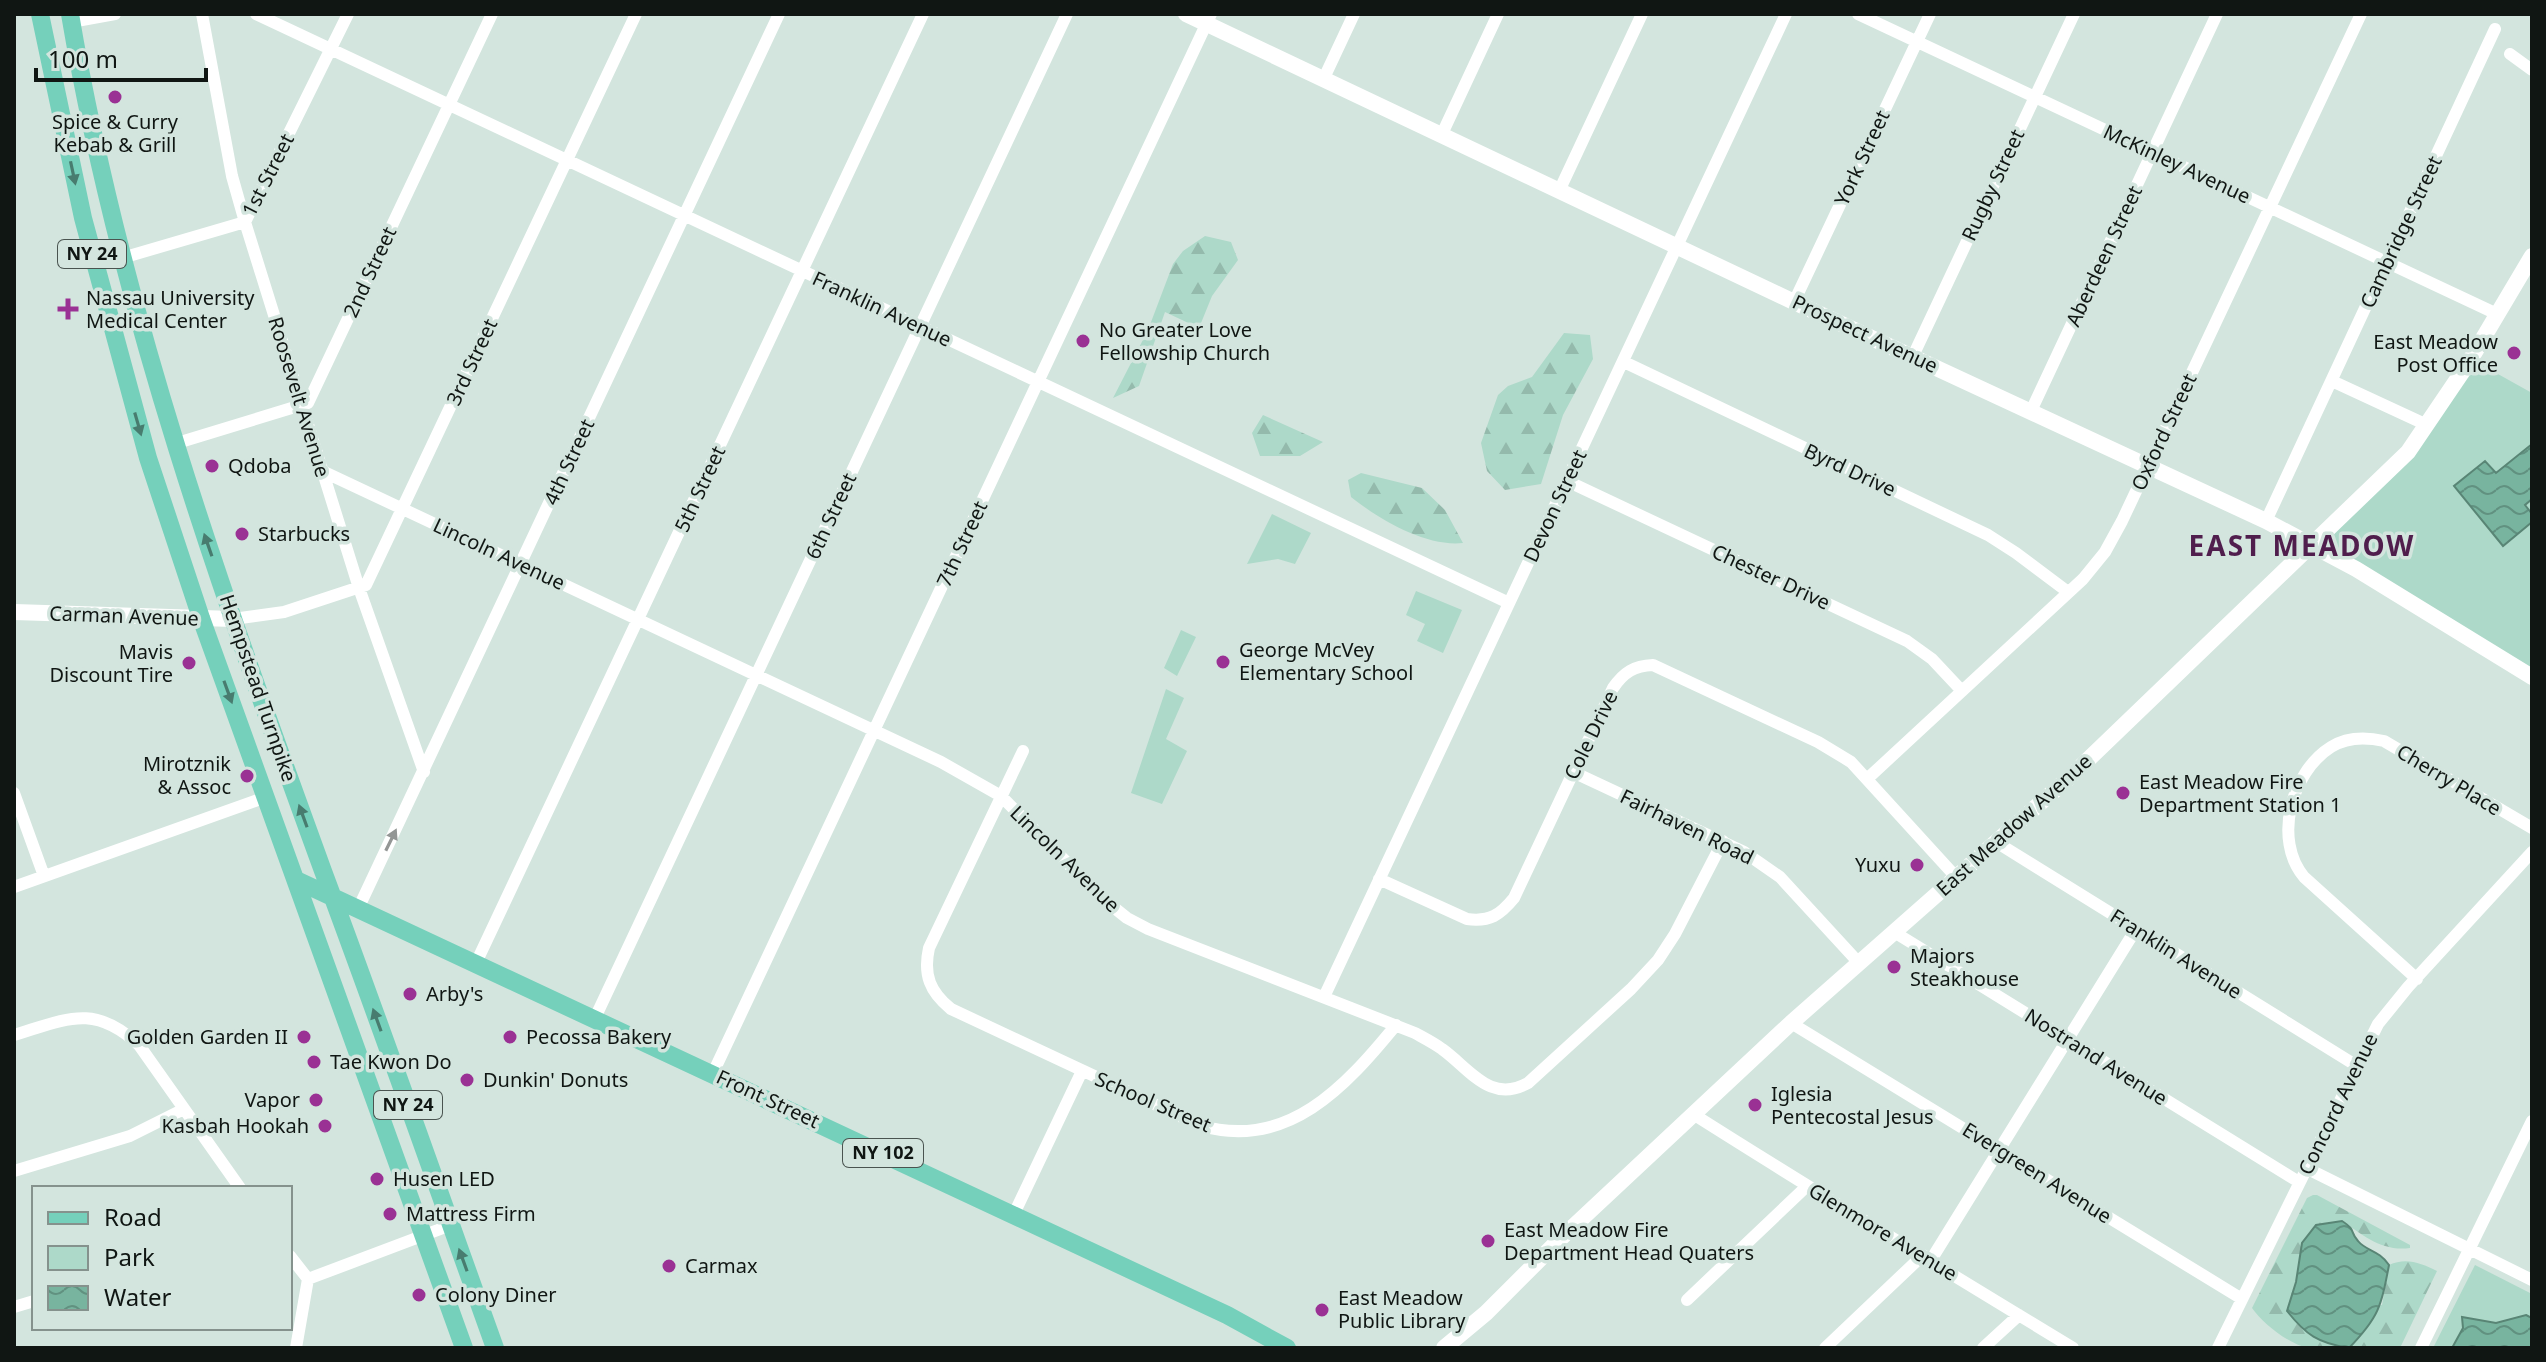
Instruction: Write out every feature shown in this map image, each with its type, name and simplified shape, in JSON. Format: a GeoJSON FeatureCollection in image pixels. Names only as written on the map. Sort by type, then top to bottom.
{"type":"FeatureCollection","features":[{"type":"Feature","properties":{"kind":"main road","name":"Hempstead Turnpike"},"geometry":{"type":"LineString","coordinates":[[40,14],[83,218],[148,458],[201,618],[464,1348]]}},
{"type":"Feature","properties":{"kind":"main road","name":"Hempstead Turnpike"},"geometry":{"type":"LineString","coordinates":[[70,18],[122,258],[174,444],[233,619],[495,1348]]}},
{"type":"Feature","properties":{"kind":"main road","name":"Front Street"},"geometry":{"type":"LineString","coordinates":[[296,880],[1014,1214],[1227,1315],[1287,1348]]}},
{"type":"Feature","properties":{"kind":"street"},"geometry":{"type":"LineString","coordinates":[[70,18],[115,14]]}},
{"type":"Feature","properties":{"kind":"street","name":"Roosevelt Avenue"},"geometry":{"type":"LineString","coordinates":[[202,14],[232,176],[245,222],[359,588],[424,772]]}},
{"type":"Feature","properties":{"kind":"street","name":"Franklin Avenue"},"geometry":{"type":"LineString","coordinates":[[256,14],[1509,603]]}},
{"type":"Feature","properties":{"kind":"street","name":"1st Street"},"geometry":{"type":"LineString","coordinates":[[122,258],[245,222],[348,14]]}},
{"type":"Feature","properties":{"kind":"street","name":"2nd Street"},"geometry":{"type":"LineString","coordinates":[[301,405],[308,403],[492,14]]}},
{"type":"Feature","properties":{"kind":"street","name":"3rd Street"},"geometry":{"type":"LineString","coordinates":[[359,588],[366,585],[403,509],[636,14]]}},
{"type":"Feature","properties":{"kind":"street","name":"4th Street"},"geometry":{"type":"LineString","coordinates":[[358,909],[779,14]]}},
{"type":"Feature","properties":{"kind":"street","name":"5th Street"},"geometry":{"type":"LineString","coordinates":[[476,963],[923,14]]}},
{"type":"Feature","properties":{"kind":"street","name":"6th Street"},"geometry":{"type":"LineString","coordinates":[[595,1018],[1067,14]]}},
{"type":"Feature","properties":{"kind":"street","name":"Prospect Avenue"},"geometry":{"type":"LineString","coordinates":[[1186,14],[1208,19],[1324,78],[1794,302],[2266,521],[2314,545],[2532,677]]}},
{"type":"Feature","properties":{"kind":"street"},"geometry":{"type":"LineString","coordinates":[[1324,78],[1354,14]]}},
{"type":"Feature","properties":{"kind":"street"},"geometry":{"type":"LineString","coordinates":[[1442,134],[1498,14]]}},
{"type":"Feature","properties":{"kind":"street"},"geometry":{"type":"LineString","coordinates":[[1560,189],[1642,14]]}},
{"type":"Feature","properties":{"kind":"street","name":"Devon Street"},"geometry":{"type":"LineString","coordinates":[[1324,997],[1786,14]]}},
{"type":"Feature","properties":{"kind":"street","name":"McKinley Avenue"},"geometry":{"type":"LineString","coordinates":[[1858,14],[2497,314]]}},
{"type":"Feature","properties":{"kind":"street","name":"York Street"},"geometry":{"type":"LineString","coordinates":[[1794,302],[1930,14]]}},
{"type":"Feature","properties":{"kind":"street","name":"Rugby Street"},"geometry":{"type":"LineString","coordinates":[[1913,356],[2074,14]]}},
{"type":"Feature","properties":{"kind":"street","name":"Aberdeen Street"},"geometry":{"type":"LineString","coordinates":[[2031,411],[2217,14]]}},
{"type":"Feature","properties":{"kind":"street","name":"Oxford Street"},"geometry":{"type":"LineString","coordinates":[[1867,779],[2083,579],[2105,552],[2361,14]]}},
{"type":"Feature","properties":{"kind":"street","name":"7th Street"},"geometry":{"type":"LineString","coordinates":[[713,1073],[1208,19]]}},
{"type":"Feature","properties":{"kind":"street","name":"Cambridge Street"},"geometry":{"type":"LineString","coordinates":[[2266,521],[2495,29]]}},
{"type":"Feature","properties":{"kind":"street"},"geometry":{"type":"LineString","coordinates":[[2510,54],[2532,70]]}},
{"type":"Feature","properties":{"kind":"street","name":"East Meadow Avenue"},"geometry":{"type":"LineString","coordinates":[[1444,1348],[1486,1313],[1560,1239],[1791,1023],[2071,776],[2408,452],[2469,362],[2532,256]]}},
{"type":"Feature","properties":{"kind":"street","name":"Byrd Drive"},"geometry":{"type":"LineString","coordinates":[[1624,362],[1988,535],[2068,592]]}},
{"type":"Feature","properties":{"kind":"street"},"geometry":{"type":"LineString","coordinates":[[2332,381],[2427,425]]}},
{"type":"Feature","properties":{"kind":"street"},"geometry":{"type":"LineString","coordinates":[[174,444],[301,405]]}},
{"type":"Feature","properties":{"kind":"street","name":"Lincoln Avenue"},"geometry":{"type":"LineString","coordinates":[[322,471],[941,762],[1001,796],[1102,898],[1127,918],[1148,929],[1415,1033],[1442,1048],[1484,1084],[1500,1090],[1517,1089],[1528,1083],[1631,989],[1658,960],[1675,934],[1723,841]]}},
{"type":"Feature","properties":{"kind":"street","name":"Chester Drive"},"geometry":{"type":"LineString","coordinates":[[1567,481],[1907,641],[1932,659],[1962,691]]}},
{"type":"Feature","properties":{"kind":"street"},"geometry":{"type":"LineString","coordinates":[[233,619],[284,612],[359,588]]}},
{"type":"Feature","properties":{"kind":"street","name":"Carman Avenue"},"geometry":{"type":"LineString","coordinates":[[14,612],[233,619]]}},
{"type":"Feature","properties":{"kind":"street","name":"Cole Drive"},"geometry":{"type":"LineString","coordinates":[[1379,879],[1467,919],[1483,921],[1497,916],[1514,898],[1619,680],[1638,665],[1653,665],[1818,742],[1851,762],[1956,877]]}},
{"type":"Feature","properties":{"kind":"street","name":"Cherry Place"},"geometry":{"type":"LineString","coordinates":[[2417,979],[2304,877],[2290,856],[2286,840],[2287,819],[2313,762],[2340,742],[2360,738],[2384,741],[2532,828]]}},
{"type":"Feature","properties":{"kind":"street"},"geometry":{"type":"LineString","coordinates":[[1001,796],[1023,751]]}},
{"type":"Feature","properties":{"kind":"street","name":"Fairhaven Road"},"geometry":{"type":"LineString","coordinates":[[1573,772],[1744,852],[1780,877],[1859,963]]}},
{"type":"Feature","properties":{"kind":"street"},"geometry":{"type":"LineString","coordinates":[[14,793],[44,876]]}},
{"type":"Feature","properties":{"kind":"street","name":"School Street"},"geometry":{"type":"LineString","coordinates":[[1001,796],[929,948],[926,963],[928,981],[937,998],[972,1020],[1199,1125],[1232,1131],[1262,1129],[1294,1119],[1317,1107],[1367,1061],[1396,1025]]}},
{"type":"Feature","properties":{"kind":"street"},"geometry":{"type":"LineString","coordinates":[[14,887],[266,797]]}},
{"type":"Feature","properties":{"kind":"street","name":"Franklin Avenue"},"geometry":{"type":"LineString","coordinates":[[1996,842],[2357,1066]]}},
{"type":"Feature","properties":{"kind":"street","name":"Concord Avenue"},"geometry":{"type":"LineString","coordinates":[[2218,1348],[2378,1024],[2532,852]]}},
{"type":"Feature","properties":{"kind":"street"},"geometry":{"type":"LineString","coordinates":[[1825,1348],[1927,1257],[1999,1150],[2136,929]]}},
{"type":"Feature","properties":{"kind":"street","name":"Nostrand Avenue"},"geometry":{"type":"LineString","coordinates":[[1894,932],[2299,1182]]}},
{"type":"Feature","properties":{"kind":"street"},"geometry":{"type":"LineString","coordinates":[[14,1035],[77,1018],[106,1021],[123,1030],[139,1045],[239,1186]]}},
{"type":"Feature","properties":{"kind":"street","name":"Evergreen Avenue"},"geometry":{"type":"LineString","coordinates":[[1791,1023],[2242,1299]]}},
{"type":"Feature","properties":{"kind":"street"},"geometry":{"type":"LineString","coordinates":[[1014,1214],[1082,1071]]}},
{"type":"Feature","properties":{"kind":"street"},"geometry":{"type":"LineString","coordinates":[[14,1171],[130,1136],[154,1127],[184,1109]]}},
{"type":"Feature","properties":{"kind":"street","name":"Glenmore Avenue"},"geometry":{"type":"LineString","coordinates":[[1693,1114],[1806,1187],[1927,1257],[2073,1348]]}},
{"type":"Feature","properties":{"kind":"street"},"geometry":{"type":"LineString","coordinates":[[2421,1348],[2532,1121]]}},
{"type":"Feature","properties":{"kind":"street"},"geometry":{"type":"LineString","coordinates":[[2308,1169],[2532,1280]]}},
{"type":"Feature","properties":{"kind":"street"},"geometry":{"type":"LineString","coordinates":[[1687,1300],[1806,1187]]}},
{"type":"Feature","properties":{"kind":"street"},"geometry":{"type":"LineString","coordinates":[[308,1279],[451,1225]]}},
{"type":"Feature","properties":{"kind":"street"},"geometry":{"type":"LineString","coordinates":[[292,1259],[308,1279],[296,1348]]}},
{"type":"Feature","properties":{"kind":"street"},"geometry":{"type":"LineString","coordinates":[[1983,1348],[2019,1315]]}},
{"type":"Feature","properties":{"kind":"green space"},"geometry":{"type":"Polygon","coordinates":[[[1205,236],[1231,242],[1238,260],[1212,296],[1199,328],[1165,312],[1139,386],[1113,398],[1148,330],[1173,264],[1183,251],[1205,236]]]}},
{"type":"Feature","properties":{"kind":"green space"},"geometry":{"type":"Polygon","coordinates":[[[1564,333],[1590,335],[1593,359],[1563,415],[1541,484],[1505,490],[1487,471],[1481,443],[1498,395],[1508,386],[1532,377],[1564,333]]]}},
{"type":"Feature","properties":{"kind":"green space"},"geometry":{"type":"Polygon","coordinates":[[[2471,359],[2532,393],[2532,677],[2314,545],[2408,452],[2471,359]]]}},
{"type":"Feature","properties":{"kind":"green space"},"geometry":{"type":"Polygon","coordinates":[[[1263,415],[1323,442],[1300,456],[1260,456],[1252,433],[1263,415]]]}},
{"type":"Feature","properties":{"kind":"green space"},"geometry":{"type":"Polygon","coordinates":[[[1361,473],[1422,488],[1445,510],[1463,543],[1434,541],[1419,536],[1389,523],[1363,506],[1351,497],[1348,480],[1361,473]]]}},
{"type":"Feature","properties":{"kind":"green space"},"geometry":{"type":"Polygon","coordinates":[[[1272,514],[1311,533],[1295,564],[1278,559],[1247,564],[1272,514]]]}},
{"type":"Feature","properties":{"kind":"green space"},"geometry":{"type":"Polygon","coordinates":[[[1416,591],[1462,610],[1443,653],[1417,641],[1425,624],[1406,615],[1416,591]]]}},
{"type":"Feature","properties":{"kind":"green space"},"geometry":{"type":"Polygon","coordinates":[[[1181,630],[1196,637],[1177,676],[1164,668],[1181,630]]]}},
{"type":"Feature","properties":{"kind":"green space"},"geometry":{"type":"Polygon","coordinates":[[[1166,689],[1184,698],[1166,739],[1187,751],[1162,804],[1131,793],[1166,689]]]}},
{"type":"Feature","properties":{"kind":"green space"},"geometry":{"type":"Polygon","coordinates":[[[2313,1195],[2410,1245],[2410,1248],[2382,1245],[2342,1221],[2296,1282],[2287,1311],[2382,1305],[2389,1265],[2401,1261],[2419,1263],[2437,1271],[2400,1348],[2309,1348],[2278,1333],[2252,1308],[2307,1198],[2313,1195]]]}},
{"type":"Feature","properties":{"kind":"green space"},"geometry":{"type":"Polygon","coordinates":[[[2475,1265],[2532,1294],[2532,1348],[2433,1348],[2475,1265]]]}},
{"type":"Feature","properties":{"kind":"water"},"geometry":{"type":"Polygon","coordinates":[[[2532,444],[2532,499],[2525,505],[2532,514],[2532,522],[2503,546],[2454,486],[2485,461],[2496,473],[2532,444]]]}},
{"type":"Feature","properties":{"kind":"water"},"geometry":{"type":"Polygon","coordinates":[[[2342,1221],[2361,1244],[2389,1265],[2377,1311],[2349,1348],[2314,1337],[2287,1311],[2296,1282],[2302,1243],[2316,1225],[2342,1221]]]}},
{"type":"Feature","properties":{"kind":"water"},"geometry":{"type":"Polygon","coordinates":[[[2526,1315],[2532,1318],[2532,1348],[2452,1348],[2463,1328],[2462,1317],[2496,1323],[2526,1315]]]}},
{"type":"Feature","properties":{"kind":"place","name":"Spice & Curry Kebab & Grill"},"geometry":{"type":"Point","coordinates":[115,97]}},
{"type":"Feature","properties":{"kind":"place","name":"Nassau University Medical Center"},"geometry":{"type":"Point","coordinates":[68,309]}},
{"type":"Feature","properties":{"kind":"place","name":"No Greater Love Fellowship Church"},"geometry":{"type":"Point","coordinates":[1083,341]}},
{"type":"Feature","properties":{"kind":"place","name":"East Meadow Post Office"},"geometry":{"type":"Point","coordinates":[2514,353]}},
{"type":"Feature","properties":{"kind":"place","name":"Qdoba"},"geometry":{"type":"Point","coordinates":[212,466]}},
{"type":"Feature","properties":{"kind":"place","name":"Starbucks"},"geometry":{"type":"Point","coordinates":[242,534]}},
{"type":"Feature","properties":{"kind":"place","name":"George McVey Elementary School"},"geometry":{"type":"Point","coordinates":[1223,662]}},
{"type":"Feature","properties":{"kind":"place","name":"Mavis Discount Tire"},"geometry":{"type":"Point","coordinates":[189,663]}},
{"type":"Feature","properties":{"kind":"place","name":"Mirotznik & Assoc"},"geometry":{"type":"Point","coordinates":[247,776]}},
{"type":"Feature","properties":{"kind":"place","name":"East Meadow Fire Department Station 1"},"geometry":{"type":"Point","coordinates":[2123,793]}},
{"type":"Feature","properties":{"kind":"place","name":"Yuxu"},"geometry":{"type":"Point","coordinates":[1917,865]}},
{"type":"Feature","properties":{"kind":"place","name":"Majors Steakhouse"},"geometry":{"type":"Point","coordinates":[1894,967]}},
{"type":"Feature","properties":{"kind":"place","name":"Arby's"},"geometry":{"type":"Point","coordinates":[410,994]}},
{"type":"Feature","properties":{"kind":"place","name":"Golden Garden II"},"geometry":{"type":"Point","coordinates":[304,1037]}},
{"type":"Feature","properties":{"kind":"place","name":"Pecossa Bakery"},"geometry":{"type":"Point","coordinates":[510,1037]}},
{"type":"Feature","properties":{"kind":"place","name":"Tae Kwon Do"},"geometry":{"type":"Point","coordinates":[314,1062]}},
{"type":"Feature","properties":{"kind":"place","name":"Dunkin' Donuts"},"geometry":{"type":"Point","coordinates":[467,1080]}},
{"type":"Feature","properties":{"kind":"place","name":"Vapor"},"geometry":{"type":"Point","coordinates":[316,1100]}},
{"type":"Feature","properties":{"kind":"place","name":"Iglesia Pentecostal Jesus"},"geometry":{"type":"Point","coordinates":[1755,1105]}},
{"type":"Feature","properties":{"kind":"place","name":"Kasbah Hookah"},"geometry":{"type":"Point","coordinates":[325,1126]}},
{"type":"Feature","properties":{"kind":"place","name":"Husen LED"},"geometry":{"type":"Point","coordinates":[377,1179]}},
{"type":"Feature","properties":{"kind":"place","name":"Mattress Firm"},"geometry":{"type":"Point","coordinates":[390,1214]}},
{"type":"Feature","properties":{"kind":"place","name":"East Meadow Fire Department Head Quaters"},"geometry":{"type":"Point","coordinates":[1488,1241]}},
{"type":"Feature","properties":{"kind":"place","name":"Carmax"},"geometry":{"type":"Point","coordinates":[669,1266]}},
{"type":"Feature","properties":{"kind":"place","name":"Colony Diner"},"geometry":{"type":"Point","coordinates":[419,1295]}},
{"type":"Feature","properties":{"kind":"place","name":"East Meadow Public Library"},"geometry":{"type":"Point","coordinates":[1322,1310]}},
{"type":"Feature","properties":{"kind":"district","name":"EAST MEADOW"},"geometry":{"type":"Point","coordinates":[2302,546]}}]}
